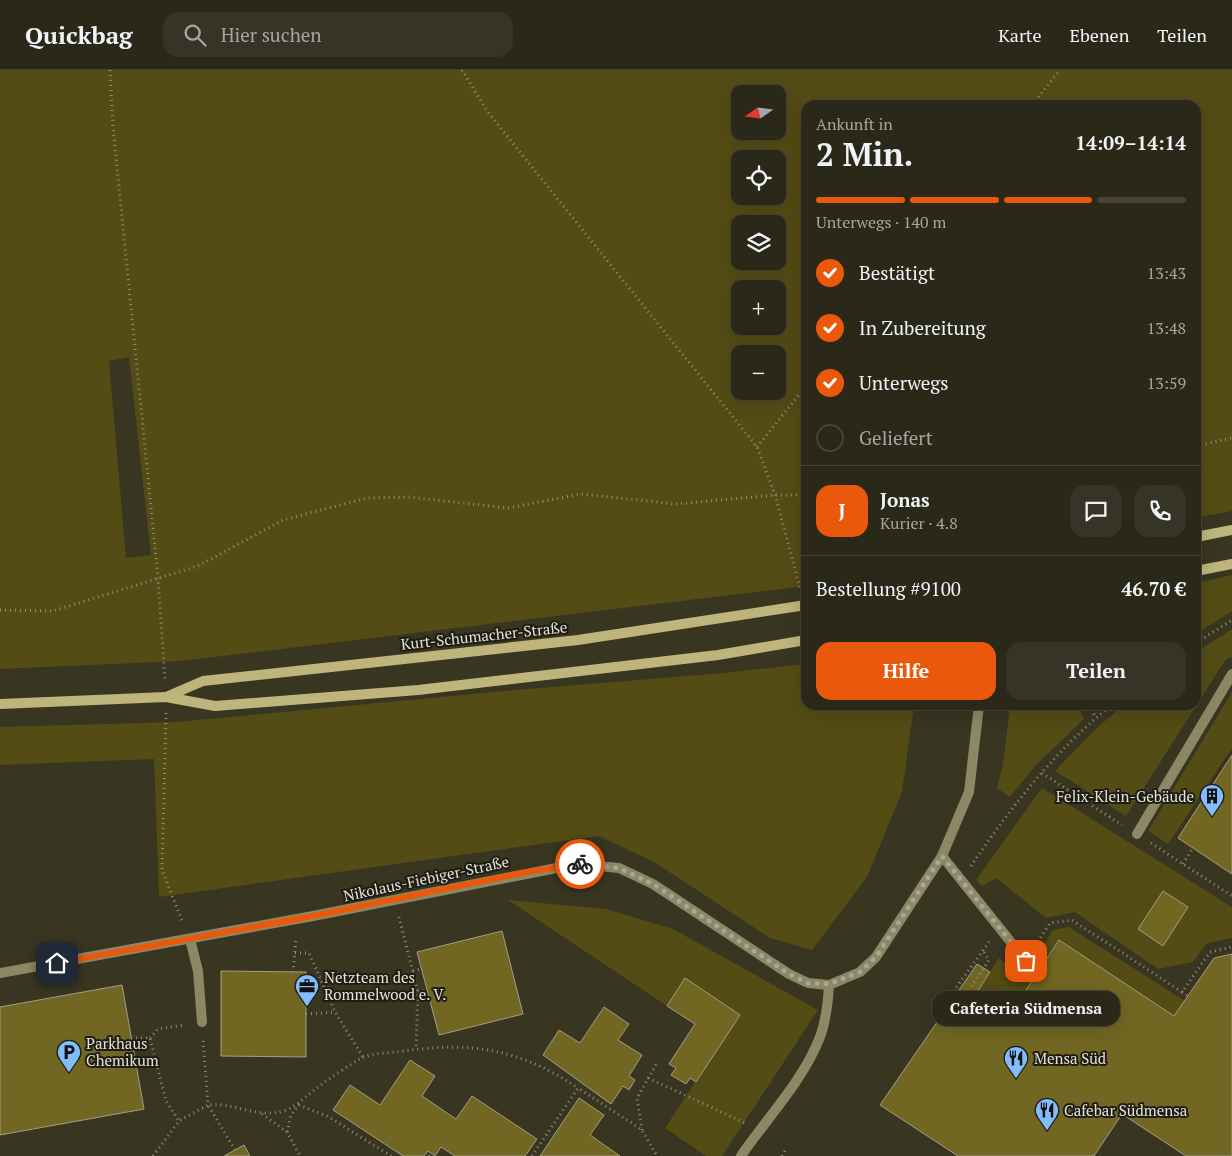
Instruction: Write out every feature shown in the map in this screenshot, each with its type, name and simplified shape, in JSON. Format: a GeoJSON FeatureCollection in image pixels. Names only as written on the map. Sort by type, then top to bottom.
{"type":"FeatureCollection","features":[{"type":"Feature","properties":{"kind":"main road"},"geometry":{"type":"LineString","coordinates":[[1201,535],[1232,530]]}},
{"type":"Feature","properties":{"kind":"main road"},"geometry":{"type":"LineString","coordinates":[[1201,570],[1232,564]]}},
{"type":"Feature","properties":{"kind":"main road","name":"Kurt-Schumacher-Straße"},"geometry":{"type":"LineString","coordinates":[[166,697],[203,681],[578,640],[801,607]]}},
{"type":"Feature","properties":{"kind":"main road","name":"Kurt-Schumacher-Straße"},"geometry":{"type":"LineString","coordinates":[[0,704],[166,697],[215,706],[409,690],[718,655],[801,641]]}},
{"type":"Feature","properties":{"kind":"street"},"geometry":{"type":"LineString","coordinates":[[1137,834],[1232,674]]}},
{"type":"Feature","properties":{"kind":"street"},"geometry":{"type":"LineString","coordinates":[[976,710],[980,718]]}},
{"type":"Feature","properties":{"kind":"street"},"geometry":{"type":"LineString","coordinates":[[741,1156],[799,1077],[820,1037],[828,1004],[829,984],[860,972],[876,957],[942,856],[969,792],[980,718],[979,710]]}},
{"type":"Feature","properties":{"kind":"street"},"geometry":{"type":"LineString","coordinates":[[942,856],[1026,961]]}},
{"type":"Feature","properties":{"kind":"street","name":"Nikolaus-Fiebiger-Straße"},"geometry":{"type":"LineString","coordinates":[[0,973],[296,919],[577,864],[619,868],[653,884],[789,974],[808,983],[829,984]]}},
{"type":"Feature","properties":{"kind":"street"},"geometry":{"type":"LineString","coordinates":[[190,939],[198,971],[202,1022]]}},
{"type":"Feature","properties":{"kind":"path"},"geometry":{"type":"LineString","coordinates":[[110,70],[113,127],[131,320],[158,578],[166,697],[162,870],[190,939]]}},
{"type":"Feature","properties":{"kind":"path"},"geometry":{"type":"LineString","coordinates":[[462,70],[487,111],[757,447],[775,495],[801,588]]}},
{"type":"Feature","properties":{"kind":"path"},"geometry":{"type":"LineString","coordinates":[[1036,100],[1060,70]]}},
{"type":"Feature","properties":{"kind":"path"},"geometry":{"type":"LineString","coordinates":[[757,447],[801,392]]}},
{"type":"Feature","properties":{"kind":"path"},"geometry":{"type":"LineString","coordinates":[[1201,445],[1232,438]]}},
{"type":"Feature","properties":{"kind":"path"},"geometry":{"type":"LineString","coordinates":[[0,610],[53,611],[198,566],[283,520],[367,498],[409,497],[508,508],[582,494],[676,504],[775,495],[801,495]]}},
{"type":"Feature","properties":{"kind":"path"},"geometry":{"type":"LineString","coordinates":[[1201,640],[1232,620]]}},
{"type":"Feature","properties":{"kind":"path"},"geometry":{"type":"LineString","coordinates":[[1092,710],[1096,718]]}},
{"type":"Feature","properties":{"kind":"path"},"geometry":{"type":"LineString","coordinates":[[961,881],[991,836],[1042,772],[1106,710]]}},
{"type":"Feature","properties":{"kind":"path"},"geometry":{"type":"LineString","coordinates":[[1183,864],[1193,848]]}},
{"type":"Feature","properties":{"kind":"path"},"geometry":{"type":"LineString","coordinates":[[395,900],[418,992],[416,1049]]}},
{"type":"Feature","properties":{"kind":"path"},"geometry":{"type":"LineString","coordinates":[[293,972],[296,919]]}},
{"type":"Feature","properties":{"kind":"path"},"geometry":{"type":"LineString","coordinates":[[1026,961],[1050,923],[1072,920],[1188,996]]}},
{"type":"Feature","properties":{"kind":"path"},"geometry":{"type":"LineString","coordinates":[[936,1001],[953,992],[999,927]]}},
{"type":"Feature","properties":{"kind":"path"},"geometry":{"type":"LineString","coordinates":[[1182,992],[1210,952],[1232,947]]}},
{"type":"Feature","properties":{"kind":"path"},"geometry":{"type":"LineString","coordinates":[[966,995],[989,960],[983,951]]}},
{"type":"Feature","properties":{"kind":"path"},"geometry":{"type":"LineString","coordinates":[[295,953],[309,953],[335,1012],[363,1057]]}},
{"type":"Feature","properties":{"kind":"path"},"geometry":{"type":"LineString","coordinates":[[413,971],[421,969]]}},
{"type":"Feature","properties":{"kind":"path"},"geometry":{"type":"LineString","coordinates":[[418,992],[427,990]]}},
{"type":"Feature","properties":{"kind":"path"},"geometry":{"type":"LineString","coordinates":[[306,1014],[335,1012]]}},
{"type":"Feature","properties":{"kind":"path"},"geometry":{"type":"LineString","coordinates":[[131,1038],[150,1038],[158,1029],[202,1022],[208,1105],[235,1150]]}},
{"type":"Feature","properties":{"kind":"path"},"geometry":{"type":"LineString","coordinates":[[150,1038],[166,1101],[179,1121]]}},
{"type":"Feature","properties":{"kind":"path"},"geometry":{"type":"LineString","coordinates":[[287,1132],[291,1115],[312,1091],[363,1057],[416,1049],[470,1046],[499,1051],[558,1074],[642,1130]]}},
{"type":"Feature","properties":{"kind":"path"},"geometry":{"type":"LineString","coordinates":[[657,1063],[637,1098],[642,1130],[657,1156]]}},
{"type":"Feature","properties":{"kind":"path"},"geometry":{"type":"LineString","coordinates":[[648,1078],[759,1130]]}},
{"type":"Feature","properties":{"kind":"path"},"geometry":{"type":"LineString","coordinates":[[532,1156],[578,1088]]}},
{"type":"Feature","properties":{"kind":"path"},"geometry":{"type":"LineString","coordinates":[[153,1156],[179,1121],[208,1105],[219,1104],[262,1113],[281,1112],[299,1105],[328,1117],[391,1156]]}},
{"type":"Feature","properties":{"kind":"path"},"geometry":{"type":"LineString","coordinates":[[262,1113],[287,1132],[300,1156]]}},
{"type":"Feature","properties":{"kind":"path"},"geometry":{"type":"LineString","coordinates":[[782,1156],[786,1149]]}},
{"type":"Feature","properties":{"kind":"shaded area"},"geometry":{"type":"Polygon","coordinates":[[[0,70],[1232,70],[1232,511],[1201,517],[1201,100],[801,100],[801,587],[181,661],[0,669],[0,70]],[[129,357],[109,361],[126,558],[151,555],[129,357]]]}},
{"type":"Feature","properties":{"kind":"shaded area"},"geometry":{"type":"Polygon","coordinates":[[[1232,575],[1232,611],[1201,631],[1201,582],[1232,575]]]}},
{"type":"Feature","properties":{"kind":"shaded area"},"geometry":{"type":"Polygon","coordinates":[[[1232,629],[1232,657],[1226,659],[1201,698],[1201,649],[1232,629]]]}},
{"type":"Feature","properties":{"kind":"shaded area"},"geometry":{"type":"Polygon","coordinates":[[[801,665],[801,710],[913,710],[902,792],[867,877],[812,950],[770,938],[654,862],[599,836],[159,897],[154,759],[0,765],[0,727],[176,722],[516,690],[724,673],[801,665]]]}},
{"type":"Feature","properties":{"kind":"shaded area"},"geometry":{"type":"Polygon","coordinates":[[[1232,692],[1232,748],[1168,844],[1148,831],[1232,692]]]}},
{"type":"Feature","properties":{"kind":"shaded area"},"geometry":{"type":"Polygon","coordinates":[[[1009,710],[1080,710],[1084,719],[1035,766],[1010,797],[997,788],[1003,765],[1009,710]]]}},
{"type":"Feature","properties":{"kind":"shaded area"},"geometry":{"type":"Polygon","coordinates":[[[1118,710],[1194,710],[1126,816],[1055,771],[1100,725],[1118,710]]]}},
{"type":"Feature","properties":{"kind":"shaded area"},"geometry":{"type":"Polygon","coordinates":[[[1042,788],[1232,907],[1232,938],[1207,943],[1193,962],[1158,969],[1075,912],[1046,918],[996,878],[982,886],[976,880],[1042,788]]]}},
{"type":"Feature","properties":{"kind":"shaded area"},"geometry":{"type":"Polygon","coordinates":[[[508,900],[606,909],[673,929],[818,1010],[722,1156],[706,1156],[665,1128],[740,1015],[685,979],[667,1006],[508,900]]]}},
{"type":"Feature","properties":{"kind":"shaded area"},"geometry":{"type":"Polygon","coordinates":[[[1069,927],[1185,1001],[1174,1016],[1059,940],[1046,958],[1039,953],[1053,930],[1069,927]]]}},
{"type":"Feature","properties":{"kind":"shaded area"},"geometry":{"type":"Polygon","coordinates":[[[999,958],[1032,981],[1007,1019],[974,997],[999,958]]]}},
{"type":"Feature","properties":{"kind":"building","name":"Felix-Klein-Gebäude"},"geometry":{"type":"Polygon","coordinates":[[[1232,755],[1232,874],[1178,838],[1232,755]]]}},
{"type":"Feature","properties":{"kind":"building"},"geometry":{"type":"Polygon","coordinates":[[[1163,891],[1188,907],[1163,946],[1138,929],[1163,891]]]}},
{"type":"Feature","properties":{"kind":"building"},"geometry":{"type":"Polygon","coordinates":[[[502,931],[523,1014],[439,1035],[417,952],[502,931]]]}},
{"type":"Feature","properties":{"kind":"building"},"geometry":{"type":"Polygon","coordinates":[[[1059,940],[1174,1016],[1214,958],[1232,954],[1232,1156],[1186,1156],[1122,1114],[1094,1156],[958,1156],[880,1105],[977,964],[990,972],[974,997],[1007,1019],[1059,940]]]}},
{"type":"Feature","properties":{"kind":"building"},"geometry":{"type":"Polygon","coordinates":[[[221,971],[306,972],[306,1057],[221,1056],[221,971]]]}},
{"type":"Feature","properties":{"kind":"building"},"geometry":{"type":"Polygon","coordinates":[[[685,978],[740,1015],[696,1082],[690,1078],[686,1084],[671,1075],[676,1068],[669,1064],[695,1024],[667,1006],[685,978]]]}},
{"type":"Feature","properties":{"kind":"building","name":"Parkhaus Chemikum"},"geometry":{"type":"Polygon","coordinates":[[[122,985],[144,1109],[0,1135],[0,1007],[122,985]]]}},
{"type":"Feature","properties":{"kind":"building"},"geometry":{"type":"Polygon","coordinates":[[[604,1007],[629,1024],[618,1040],[642,1055],[629,1076],[635,1080],[629,1090],[623,1086],[611,1104],[543,1055],[559,1030],[580,1043],[604,1007]]]}},
{"type":"Feature","properties":{"kind":"building"},"geometry":{"type":"Polygon","coordinates":[[[410,1060],[435,1076],[422,1096],[456,1119],[472,1096],[537,1139],[525,1156],[455,1156],[441,1147],[435,1156],[428,1151],[424,1156],[403,1156],[333,1110],[350,1085],[380,1105],[410,1060]]]}},
{"type":"Feature","properties":{"kind":"building"},"geometry":{"type":"Polygon","coordinates":[[[579,1098],[604,1115],[590,1135],[620,1156],[540,1156],[579,1098]]]}},
{"type":"Feature","properties":{"kind":"building"},"geometry":{"type":"Polygon","coordinates":[[[244,1145],[250,1156],[224,1156],[235,1150],[244,1145]]]}},
{"type":"Feature","properties":{"kind":"way so far"},"geometry":{"type":"LineString","coordinates":[[580,864],[619,868],[653,884],[789,974],[808,983],[829,984],[860,972],[876,957],[942,856],[1026,961]]}},
{"type":"Feature","properties":{"kind":"place","name":"Felix-Klein-Gebäude"},"geometry":{"type":"Point","coordinates":[1212,817]}},
{"type":"Feature","properties":{"kind":"place","name":"Cafeteria Südmensa"},"geometry":{"type":"Point","coordinates":[1026,961]}},
{"type":"Feature","properties":{"kind":"place","name":"Netzteam des Rommelwood e. V."},"geometry":{"type":"Point","coordinates":[307,1007]}},
{"type":"Feature","properties":{"kind":"place","name":"Parkhaus Chemikum"},"geometry":{"type":"Point","coordinates":[69,1073]}},
{"type":"Feature","properties":{"kind":"place","name":"Mensa Süd"},"geometry":{"type":"Point","coordinates":[1016,1079]}},
{"type":"Feature","properties":{"kind":"place","name":"Cafebar Südmensa"},"geometry":{"type":"Point","coordinates":[1047,1131]}},
{"type":"Feature","properties":{"kind":"route"},"geometry":{"type":"LineString","coordinates":[[57,963],[313,916],[527,872],[580,864]]}}]}
